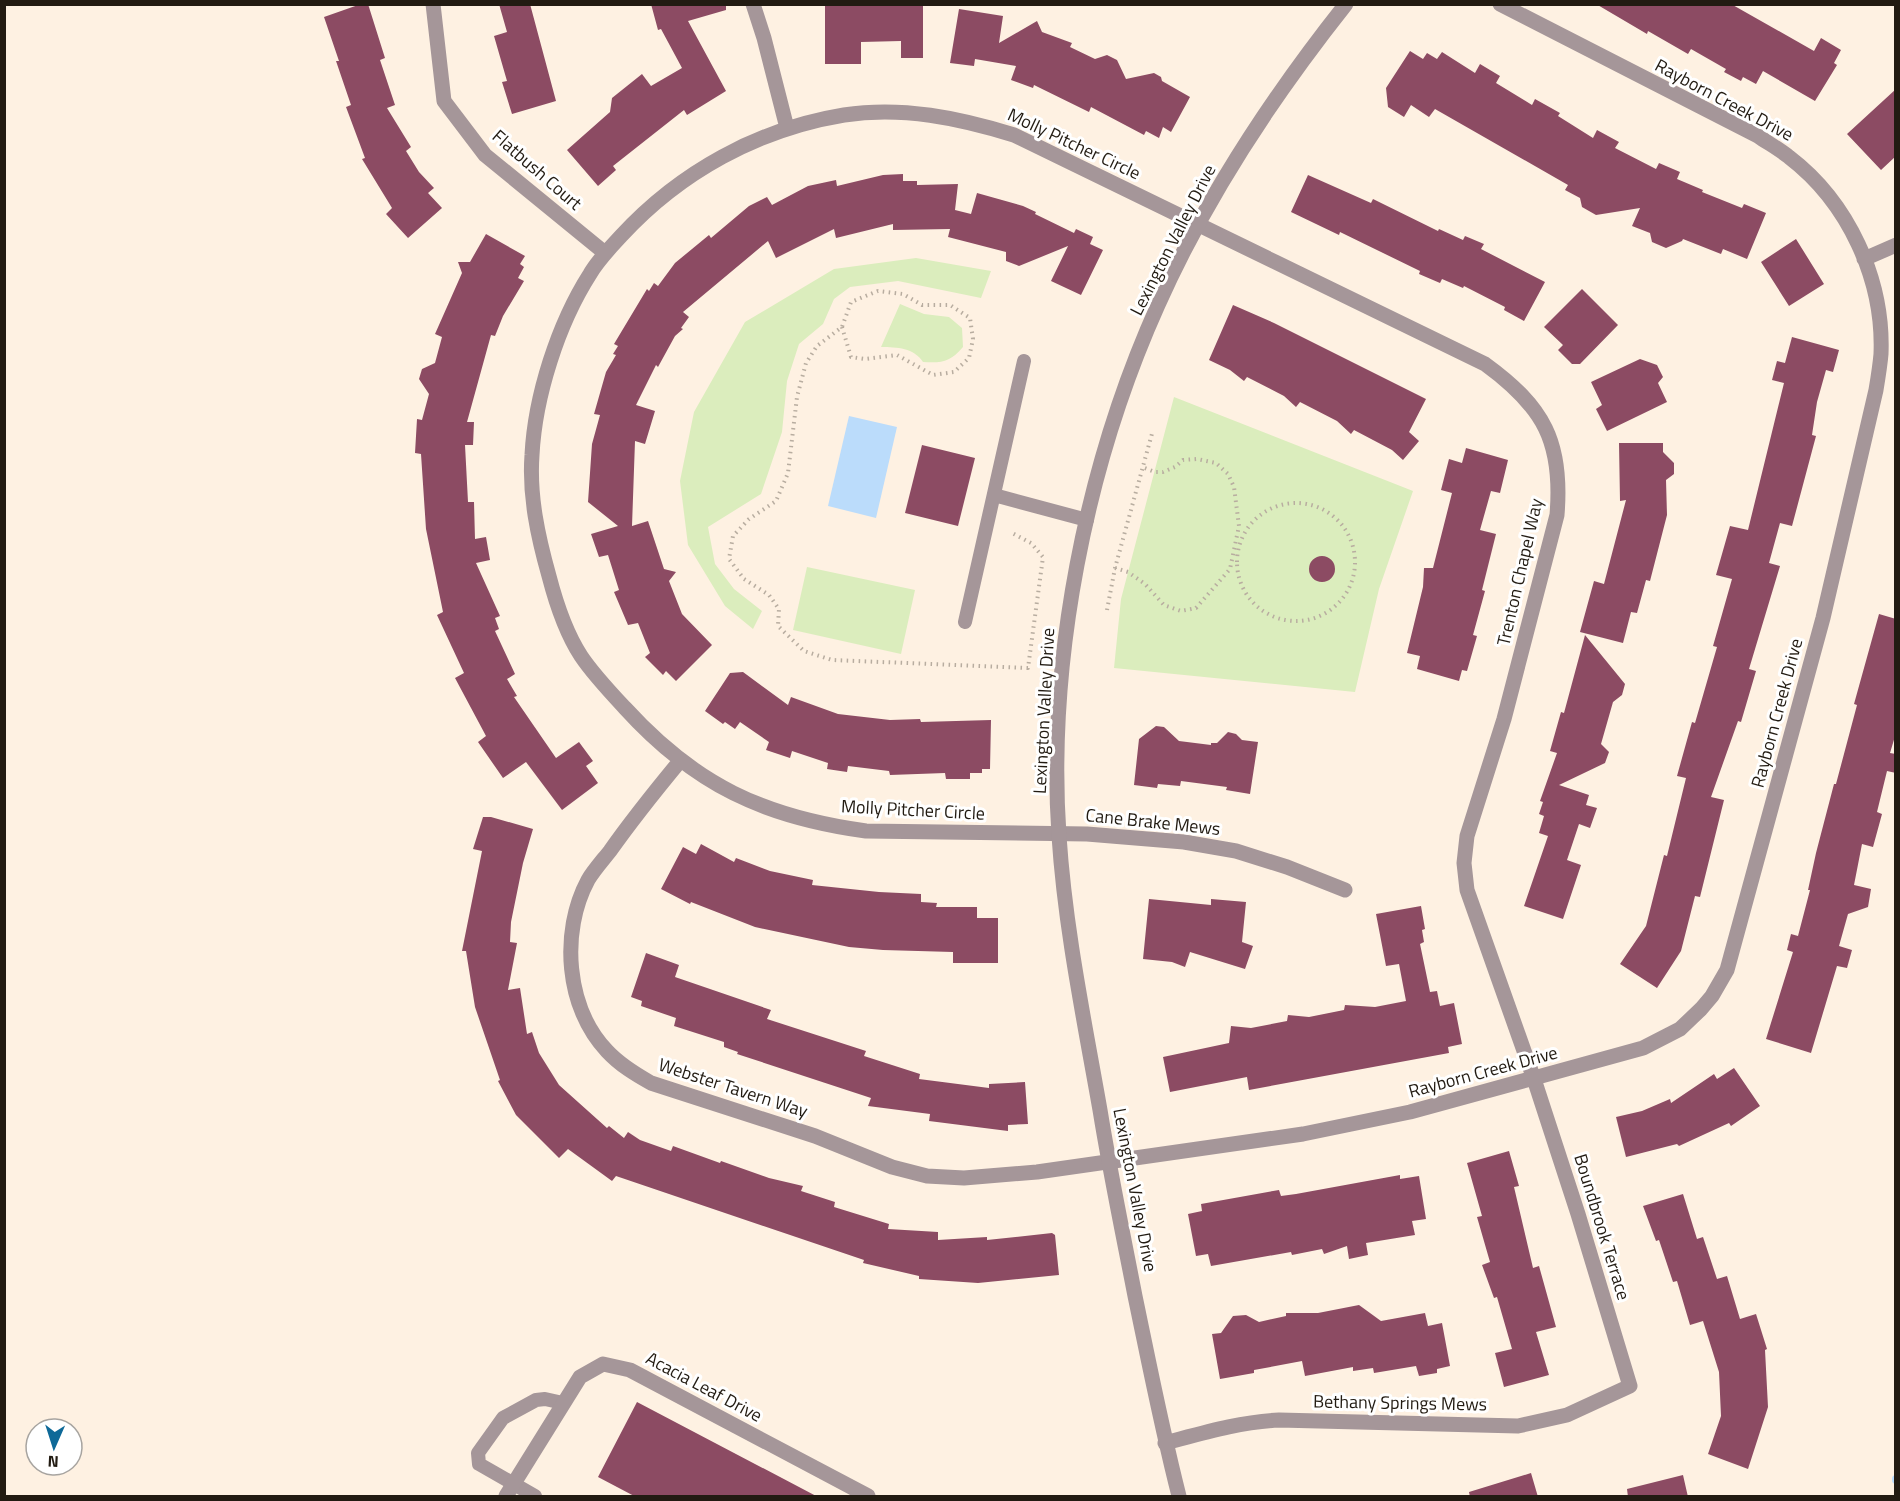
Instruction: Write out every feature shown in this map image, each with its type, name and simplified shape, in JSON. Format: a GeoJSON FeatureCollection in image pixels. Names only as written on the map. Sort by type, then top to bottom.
{"type":"FeatureCollection","features":[{"type":"Feature","properties":{"kind":"street","name":"Flatbush Court"},"geometry":{"type":"LineString","coordinates":[[433,4],[444,101],[485,154],[605,253]]}},
{"type":"Feature","properties":{"kind":"street"},"geometry":{"type":"LineString","coordinates":[[753,4],[787,128]]}},
{"type":"Feature","properties":{"kind":"street","name":"Lexington Valley Drive"},"geometry":{"type":"LineString","coordinates":[[1179,1497],[1165,1443],[1108,1162],[1066,914],[1059,834],[1057,753],[1062,672],[1070,606],[1087,520],[1110,435],[1158,304],[1199,224],[1250,136],[1304,57],[1346,4]]}},
{"type":"Feature","properties":{"kind":"street","name":"Rayborn Creek Drive"},"geometry":{"type":"LineString","coordinates":[[1108,1162],[1303,1134],[1410,1112],[1654,1044],[1680,1029],[1701,1009],[1712,996],[1727,970],[1823,618],[1876,390],[1881,353],[1879,316],[1872,279],[1859,244],[1840,212],[1817,182],[1789,157],[1758,136],[1500,4]]}},
{"type":"Feature","properties":{"kind":"street","name":"Molly Pitcher Circle"},"geometry":{"type":"LineString","coordinates":[[1059,834],[866,831],[837,827],[809,821],[763,806],[711,781],[680,761],[634,719],[582,656],[554,596],[539,540],[532,493],[532,454],[539,404],[552,356],[571,309],[590,273],[605,253],[640,216],[669,191],[698,171],[741,146],[787,128],[847,115],[892,112],[928,114],[972,122],[1014,135],[1199,224]]}},
{"type":"Feature","properties":{"kind":"street","name":"Trenton Chapel Way"},"geometry":{"type":"LineString","coordinates":[[1199,224],[1485,364],[1510,382],[1532,405],[1548,432],[1556,455],[1559,485],[1557,515],[1504,719],[1467,836],[1464,863],[1467,890],[1534,1079]]}},
{"type":"Feature","properties":{"kind":"street"},"geometry":{"type":"LineString","coordinates":[[1864,259],[1896,245]]}},
{"type":"Feature","properties":{"kind":"street","name":"Webster Tavern Way"},"geometry":{"type":"LineString","coordinates":[[680,761],[642,807],[589,880],[581,897],[572,931],[571,967],[578,1002],[590,1028],[606,1050],[627,1069],[651,1083],[815,1136],[892,1167],[927,1176],[964,1178],[1037,1172],[1108,1162]]}},
{"type":"Feature","properties":{"kind":"street","name":"Cane Brake Mews"},"geometry":{"type":"LineString","coordinates":[[1059,834],[1184,842],[1236,851],[1287,867],[1345,890]]}},
{"type":"Feature","properties":{"kind":"street","name":"Boundbrook Terrace"},"geometry":{"type":"LineString","coordinates":[[1534,1079],[1630,1386]]}},
{"type":"Feature","properties":{"kind":"street","name":"Acacia Leaf Drive"},"geometry":{"type":"LineString","coordinates":[[510,1491],[580,1377],[603,1364],[630,1370],[868,1497]]}},
{"type":"Feature","properties":{"kind":"street","name":"Bethany Springs Mews"},"geometry":{"type":"LineString","coordinates":[[1165,1443],[1230,1425],[1263,1421],[1518,1426],[1567,1415],[1630,1386]]}},
{"type":"Feature","properties":{"kind":"street","name":"Lexington Valley Drive"},"geometry":{"type":"LineString","coordinates":[[1165,1443],[1168,1497]]}},
{"type":"Feature","properties":{"kind":"lane"},"geometry":{"type":"LineString","coordinates":[[965,622],[1024,361]]}},
{"type":"Feature","properties":{"kind":"lane"},"geometry":{"type":"LineString","coordinates":[[994,495],[1087,520]]}},
{"type":"Feature","properties":{"kind":"lane"},"geometry":{"type":"LineString","coordinates":[[535,1497],[510,1491],[479,1464],[478,1453],[503,1418],[537,1400],[545,1399],[563,1403]]}},
{"type":"Feature","properties":{"kind":"path"},"geometry":{"type":"LineString","coordinates":[[843,327],[851,357],[865,359],[897,356],[933,375],[954,372],[969,358],[973,339],[970,318],[950,305],[922,305],[903,294],[878,291],[851,302],[843,327],[817,346],[806,363],[797,397],[788,473],[776,501],[748,519],[733,537],[729,559],[744,579],[769,595],[779,609],[778,626],[804,651],[832,660],[1028,668],[1043,557],[1031,543],[1012,533]]}},
{"type":"Feature","properties":{"kind":"path"},"geometry":{"type":"LineString","coordinates":[[1107,610],[1115,568],[1153,430]]}},
{"type":"Feature","properties":{"kind":"path"},"geometry":{"type":"LineString","coordinates":[[1115,568],[1145,584],[1164,605],[1181,611],[1196,608],[1230,569],[1239,526],[1234,487],[1228,474],[1216,463],[1197,459],[1183,460],[1175,467],[1163,472],[1155,472],[1142,467]]}},
{"type":"Feature","properties":{"kind":"path"},"geometry":{"type":"LineString","coordinates":[[1299,502],[1329,511],[1350,535],[1357,565],[1347,595],[1324,616],[1293,622],[1263,612],[1242,590],[1236,559],[1245,529],[1269,508],[1299,502]]}},
{"type":"Feature","properties":{"kind":"green space"},"geometry":{"type":"Polygon","coordinates":[[[916,258],[991,271],[981,298],[898,281],[850,287],[834,299],[823,324],[799,344],[787,381],[782,432],[761,494],[708,527],[715,564],[734,589],[762,611],[753,629],[725,606],[688,545],[680,481],[694,412],[745,322],[834,269],[916,258]]]}},
{"type":"Feature","properties":{"kind":"green space"},"geometry":{"type":"Polygon","coordinates":[[[900,304],[924,314],[949,317],[962,328],[963,347],[950,359],[941,362],[923,362],[915,354],[905,349],[881,347],[900,304]]]}},
{"type":"Feature","properties":{"kind":"green space"},"geometry":{"type":"Polygon","coordinates":[[[1174,397],[1413,491],[1379,589],[1355,692],[1114,668],[1121,599],[1174,397]]]}},
{"type":"Feature","properties":{"kind":"green space"},"geometry":{"type":"Polygon","coordinates":[[[807,567],[915,590],[901,654],[793,630],[807,567]]]}},
{"type":"Feature","properties":{"kind":"water"},"geometry":{"type":"Polygon","coordinates":[[[849,416],[897,427],[876,518],[828,506],[849,416]]]}},
{"type":"Feature","properties":{"kind":"building"},"geometry":{"type":"Polygon","coordinates":[[[361,4],[368,4],[385,58],[380,60],[395,105],[387,108],[411,147],[406,151],[419,172],[434,188],[428,193],[442,208],[408,238],[386,214],[392,208],[362,159],[365,158],[346,107],[351,105],[324,17],[361,4]]]}},
{"type":"Feature","properties":{"kind":"building"},"geometry":{"type":"Polygon","coordinates":[[[499,4],[530,4],[556,101],[512,114],[502,82],[507,81],[494,36],[507,32],[499,4]]]}},
{"type":"Feature","properties":{"kind":"building"},"geometry":{"type":"Polygon","coordinates":[[[651,4],[726,4],[726,10],[688,21],[726,91],[687,115],[684,110],[613,166],[616,170],[598,186],[567,150],[610,112],[612,98],[642,74],[651,86],[682,68],[661,29],[658,30],[651,4]]]}},
{"type":"Feature","properties":{"kind":"building"},"geometry":{"type":"Polygon","coordinates":[[[825,4],[923,4],[923,58],[901,58],[901,41],[861,42],[861,64],[825,64],[825,4]]]}},
{"type":"Feature","properties":{"kind":"building"},"geometry":{"type":"Polygon","coordinates":[[[1596,4],[1731,4],[1814,51],[1821,38],[1841,50],[1834,63],[1837,65],[1815,101],[1763,71],[1756,84],[1743,77],[1741,81],[1724,72],[1726,69],[1691,49],[1688,54],[1648,31],[1647,34],[1596,4]]]}},
{"type":"Feature","properties":{"kind":"building"},"geometry":{"type":"Polygon","coordinates":[[[959,9],[1003,16],[999,43],[1037,21],[1042,32],[1072,43],[1070,47],[1095,59],[1107,55],[1117,60],[1126,79],[1154,73],[1161,77],[1162,81],[1190,97],[1171,132],[1163,127],[1159,138],[1146,131],[1144,135],[1091,107],[1089,112],[1034,85],[1033,88],[1011,80],[1016,66],[975,59],[974,66],[950,63],[959,9]]]}},
{"type":"Feature","properties":{"kind":"building"},"geometry":{"type":"Polygon","coordinates":[[[1410,51],[1423,59],[1427,53],[1437,59],[1442,52],[1475,73],[1480,64],[1500,76],[1496,83],[1532,105],[1535,99],[1560,113],[1558,116],[1593,138],[1597,130],[1619,142],[1615,148],[1656,169],[1659,163],[1680,172],[1677,179],[1703,190],[1702,192],[1742,208],[1744,204],[1766,213],[1747,259],[1723,249],[1721,254],[1683,239],[1666,248],[1652,242],[1650,233],[1632,226],[1640,208],[1596,215],[1582,207],[1580,198],[1565,190],[1568,185],[1435,109],[1429,117],[1411,105],[1404,117],[1388,107],[1386,88],[1410,51]]]}},
{"type":"Feature","properties":{"kind":"building"},"geometry":{"type":"Polygon","coordinates":[[[1896,89],[1896,156],[1881,170],[1847,134],[1896,89]]]}},
{"type":"Feature","properties":{"kind":"building"},"geometry":{"type":"Polygon","coordinates":[[[903,174],[903,181],[917,181],[917,185],[958,184],[955,210],[971,214],[977,193],[1023,206],[1074,233],[1076,229],[1093,237],[1090,244],[1103,250],[1081,295],[1051,281],[1068,246],[1019,266],[1006,261],[1006,252],[948,237],[950,229],[893,230],[893,224],[836,238],[834,229],[776,258],[768,241],[683,312],[689,317],[681,328],[683,329],[675,336],[658,367],[656,365],[636,405],[655,411],[645,444],[635,441],[632,526],[648,521],[664,569],[676,572],[669,581],[682,614],[712,645],[676,681],[666,671],[663,675],[645,657],[650,653],[638,623],[628,625],[614,592],[619,590],[608,555],[599,557],[591,534],[618,526],[588,502],[592,444],[600,415],[594,414],[606,372],[616,355],[613,354],[618,346],[614,344],[647,289],[649,291],[654,283],[658,286],[675,263],[709,235],[711,238],[749,206],[767,197],[772,205],[808,186],[836,180],[837,186],[883,175],[903,174]]]}},
{"type":"Feature","properties":{"kind":"building"},"geometry":{"type":"Polygon","coordinates":[[[1308,175],[1371,203],[1373,199],[1438,231],[1439,229],[1463,240],[1465,236],[1484,244],[1481,249],[1545,282],[1524,321],[1504,310],[1505,307],[1464,286],[1463,288],[1442,279],[1440,283],[1340,232],[1339,235],[1291,212],[1308,175]]]}},
{"type":"Feature","properties":{"kind":"building"},"geometry":{"type":"Polygon","coordinates":[[[486,234],[525,256],[520,264],[524,267],[518,278],[524,281],[503,316],[495,336],[491,335],[467,422],[474,422],[473,445],[465,445],[468,502],[474,502],[475,539],[486,537],[490,560],[476,563],[500,616],[495,618],[499,629],[495,631],[515,674],[507,679],[517,696],[514,697],[556,758],[579,742],[593,761],[586,766],[598,783],[562,810],[526,762],[503,778],[478,742],[486,736],[455,678],[464,673],[437,615],[443,612],[426,529],[421,454],[415,453],[417,419],[422,420],[429,394],[419,379],[422,369],[435,363],[442,337],[435,334],[462,273],[458,262],[470,262],[486,234]]]}},
{"type":"Feature","properties":{"kind":"building"},"geometry":{"type":"Polygon","coordinates":[[[1796,239],[1824,284],[1789,306],[1761,262],[1796,239]]]}},
{"type":"Feature","properties":{"kind":"building"},"geometry":{"type":"Polygon","coordinates":[[[1582,289],[1618,325],[1580,364],[1572,364],[1558,350],[1563,345],[1544,327],[1582,289]]]}},
{"type":"Feature","properties":{"kind":"building"},"geometry":{"type":"Polygon","coordinates":[[[1233,305],[1426,399],[1409,432],[1419,441],[1403,460],[1392,450],[1354,430],[1351,434],[1337,421],[1300,402],[1296,407],[1284,396],[1247,377],[1244,381],[1230,370],[1209,360],[1233,305]]]}},
{"type":"Feature","properties":{"kind":"building"},"geometry":{"type":"Polygon","coordinates":[[[1792,337],[1839,350],[1833,372],[1826,370],[1817,402],[1812,435],[1816,436],[1792,526],[1780,523],[1769,563],[1780,566],[1749,669],[1756,671],[1741,722],[1738,721],[1711,797],[1724,800],[1700,897],[1695,896],[1681,951],[1657,988],[1620,964],[1646,926],[1664,855],[1667,856],[1686,778],[1677,776],[1717,647],[1713,646],[1732,579],[1716,575],[1730,526],[1748,530],[1784,383],[1772,380],[1777,361],[1785,363],[1792,337]]]}},
{"type":"Feature","properties":{"kind":"building"},"geometry":{"type":"Polygon","coordinates":[[[1640,359],[1657,365],[1663,377],[1658,383],[1667,402],[1607,431],[1596,409],[1602,405],[1591,382],[1640,359]]]}},
{"type":"Feature","properties":{"kind":"building"},"geometry":{"type":"Polygon","coordinates":[[[1619,443],[1663,443],[1663,452],[1674,463],[1674,474],[1666,480],[1667,515],[1650,581],[1646,580],[1637,613],[1631,612],[1623,643],[1580,632],[1594,581],[1604,584],[1626,500],[1620,501],[1619,443]]]}},
{"type":"Feature","properties":{"kind":"building"},"geometry":{"type":"Polygon","coordinates":[[[922,445],[975,458],[958,526],[905,513],[922,445]]]}},
{"type":"Feature","properties":{"kind":"building"},"geometry":{"type":"Polygon","coordinates":[[[1466,448],[1508,460],[1500,493],[1491,491],[1480,530],[1496,534],[1482,590],[1485,591],[1473,635],[1477,636],[1467,671],[1462,670],[1459,681],[1417,669],[1420,656],[1407,653],[1423,587],[1424,568],[1433,568],[1452,493],[1441,490],[1449,459],[1462,463],[1466,448]]]}},
{"type":"Feature","properties":{"kind":"building"},"geometry":{"type":"Polygon","coordinates":[[[1322,556],[1331,560],[1335,569],[1331,578],[1322,582],[1313,578],[1309,569],[1313,560],[1322,556]]]}},
{"type":"Feature","properties":{"kind":"building"},"geometry":{"type":"Polygon","coordinates":[[[1879,614],[1896,619],[1896,733],[1890,753],[1896,754],[1896,773],[1887,771],[1877,812],[1882,814],[1873,847],[1862,844],[1854,885],[1871,889],[1868,907],[1848,914],[1839,946],[1852,950],[1847,968],[1837,966],[1811,1053],[1766,1039],[1793,952],[1787,950],[1791,934],[1798,936],[1810,890],[1808,890],[1816,853],[1857,705],[1854,704],[1879,614]]]}},
{"type":"Feature","properties":{"kind":"building"},"geometry":{"type":"Polygon","coordinates":[[[1585,635],[1625,684],[1622,695],[1613,702],[1601,744],[1609,752],[1605,763],[1559,785],[1589,795],[1586,805],[1597,808],[1590,828],[1579,824],[1567,860],[1581,865],[1563,919],[1524,906],[1548,836],[1539,833],[1544,816],[1539,814],[1543,802],[1540,801],[1557,753],[1550,751],[1561,712],[1564,713],[1585,635]]]}},
{"type":"Feature","properties":{"kind":"building"},"geometry":{"type":"Polygon","coordinates":[[[743,672],[788,705],[791,697],[838,714],[890,720],[920,719],[921,722],[991,720],[990,769],[982,769],[982,773],[970,773],[970,779],[946,779],[945,773],[890,775],[889,771],[848,766],[847,772],[827,769],[828,763],[792,751],[790,758],[766,750],[769,742],[740,722],[735,729],[725,722],[723,724],[705,711],[730,673],[743,672]]]}},
{"type":"Feature","properties":{"kind":"building"},"geometry":{"type":"Polygon","coordinates":[[[1156,726],[1164,727],[1179,741],[1211,745],[1211,743],[1217,743],[1228,732],[1236,734],[1242,740],[1258,742],[1250,794],[1226,790],[1227,787],[1181,781],[1180,786],[1158,784],[1157,788],[1134,785],[1139,739],[1156,726]]]}},
{"type":"Feature","properties":{"kind":"building"},"geometry":{"type":"Polygon","coordinates":[[[483,817],[491,817],[533,829],[523,863],[511,922],[510,942],[517,943],[508,990],[520,988],[527,1034],[532,1032],[539,1053],[559,1085],[607,1128],[609,1126],[624,1138],[628,1132],[640,1140],[671,1151],[673,1146],[720,1163],[721,1161],[769,1178],[803,1186],[801,1191],[835,1202],[834,1207],[889,1224],[888,1229],[938,1232],[938,1240],[987,1237],[987,1240],[1052,1233],[1055,1235],[1059,1275],[978,1283],[919,1279],[919,1276],[863,1263],[864,1260],[616,1176],[612,1181],[568,1149],[559,1158],[516,1115],[498,1081],[500,1080],[475,1007],[466,951],[462,951],[482,851],[473,849],[483,817]]]}},
{"type":"Feature","properties":{"kind":"building"},"geometry":{"type":"Polygon","coordinates":[[[701,844],[734,862],[736,858],[770,871],[813,880],[812,885],[921,894],[921,902],[937,903],[936,907],[977,907],[977,918],[998,918],[998,963],[953,963],[953,952],[849,947],[755,927],[691,902],[690,904],[661,889],[683,847],[696,854],[701,844]]]}},
{"type":"Feature","properties":{"kind":"building"},"geometry":{"type":"Polygon","coordinates":[[[1149,899],[1211,905],[1211,899],[1246,902],[1242,942],[1253,946],[1245,969],[1190,952],[1185,967],[1172,962],[1143,959],[1149,899]]]}},
{"type":"Feature","properties":{"kind":"building"},"geometry":{"type":"Polygon","coordinates":[[[1421,906],[1425,929],[1422,930],[1424,942],[1420,944],[1430,992],[1437,991],[1440,1006],[1454,1003],[1462,1044],[1448,1047],[1449,1053],[1249,1090],[1247,1077],[1170,1092],[1163,1057],[1229,1043],[1231,1026],[1251,1028],[1287,1021],[1288,1015],[1309,1017],[1344,1010],[1345,1005],[1375,1007],[1406,1001],[1399,964],[1386,966],[1376,914],[1421,906]]]}},
{"type":"Feature","properties":{"kind":"building"},"geometry":{"type":"Polygon","coordinates":[[[646,953],[679,965],[675,977],[771,1010],[767,1019],[866,1051],[864,1056],[920,1074],[919,1079],[989,1088],[989,1084],[1025,1082],[1028,1124],[1008,1125],[1008,1131],[929,1121],[930,1114],[868,1106],[871,1098],[737,1054],[738,1052],[724,1047],[724,1042],[674,1026],[676,1018],[641,1006],[642,1001],[631,997],[646,953]]]}},
{"type":"Feature","properties":{"kind":"building"},"geometry":{"type":"Polygon","coordinates":[[[1734,1068],[1760,1106],[1731,1126],[1729,1123],[1679,1146],[1677,1144],[1626,1157],[1616,1117],[1642,1111],[1670,1099],[1671,1103],[1714,1074],[1717,1079],[1734,1068]]]}},
{"type":"Feature","properties":{"kind":"building"},"geometry":{"type":"Polygon","coordinates":[[[1509,1151],[1519,1186],[1514,1187],[1533,1268],[1539,1266],[1556,1327],[1536,1332],[1549,1375],[1504,1387],[1495,1353],[1512,1349],[1497,1297],[1494,1298],[1482,1265],[1490,1262],[1477,1217],[1482,1216],[1467,1163],[1509,1151]]]}},
{"type":"Feature","properties":{"kind":"building"},"geometry":{"type":"Polygon","coordinates":[[[1400,1175],[1400,1179],[1419,1176],[1426,1219],[1412,1221],[1415,1235],[1366,1243],[1368,1255],[1349,1259],[1347,1246],[1324,1254],[1322,1249],[1292,1255],[1291,1252],[1211,1266],[1208,1254],[1196,1256],[1188,1214],[1202,1211],[1201,1204],[1279,1190],[1281,1196],[1296,1194],[1400,1175]]]}},
{"type":"Feature","properties":{"kind":"building"},"geometry":{"type":"Polygon","coordinates":[[[1683,1194],[1697,1239],[1703,1237],[1717,1279],[1727,1276],[1740,1319],[1756,1314],[1767,1349],[1765,1350],[1768,1407],[1748,1469],[1708,1454],[1721,1416],[1719,1372],[1703,1321],[1690,1325],[1677,1281],[1673,1282],[1659,1240],[1656,1241],[1643,1206],[1683,1194]]]}},
{"type":"Feature","properties":{"kind":"building"},"geometry":{"type":"Polygon","coordinates":[[[1359,1305],[1381,1321],[1425,1313],[1428,1326],[1442,1323],[1450,1366],[1437,1369],[1437,1373],[1419,1376],[1416,1366],[1374,1373],[1373,1368],[1353,1371],[1353,1367],[1305,1376],[1302,1361],[1220,1379],[1212,1334],[1221,1333],[1233,1316],[1246,1315],[1259,1322],[1286,1316],[1286,1313],[1318,1313],[1359,1305]]]}},
{"type":"Feature","properties":{"kind":"building"},"geometry":{"type":"Polygon","coordinates":[[[637,1402],[818,1497],[636,1497],[598,1477],[637,1402]]]}},
{"type":"Feature","properties":{"kind":"building"},"geometry":{"type":"Polygon","coordinates":[[[1531,1473],[1538,1497],[1470,1497],[1469,1492],[1531,1473]]]}},
{"type":"Feature","properties":{"kind":"building"},"geometry":{"type":"Polygon","coordinates":[[[1683,1475],[1688,1497],[1628,1497],[1627,1489],[1683,1475]]]}}]}
